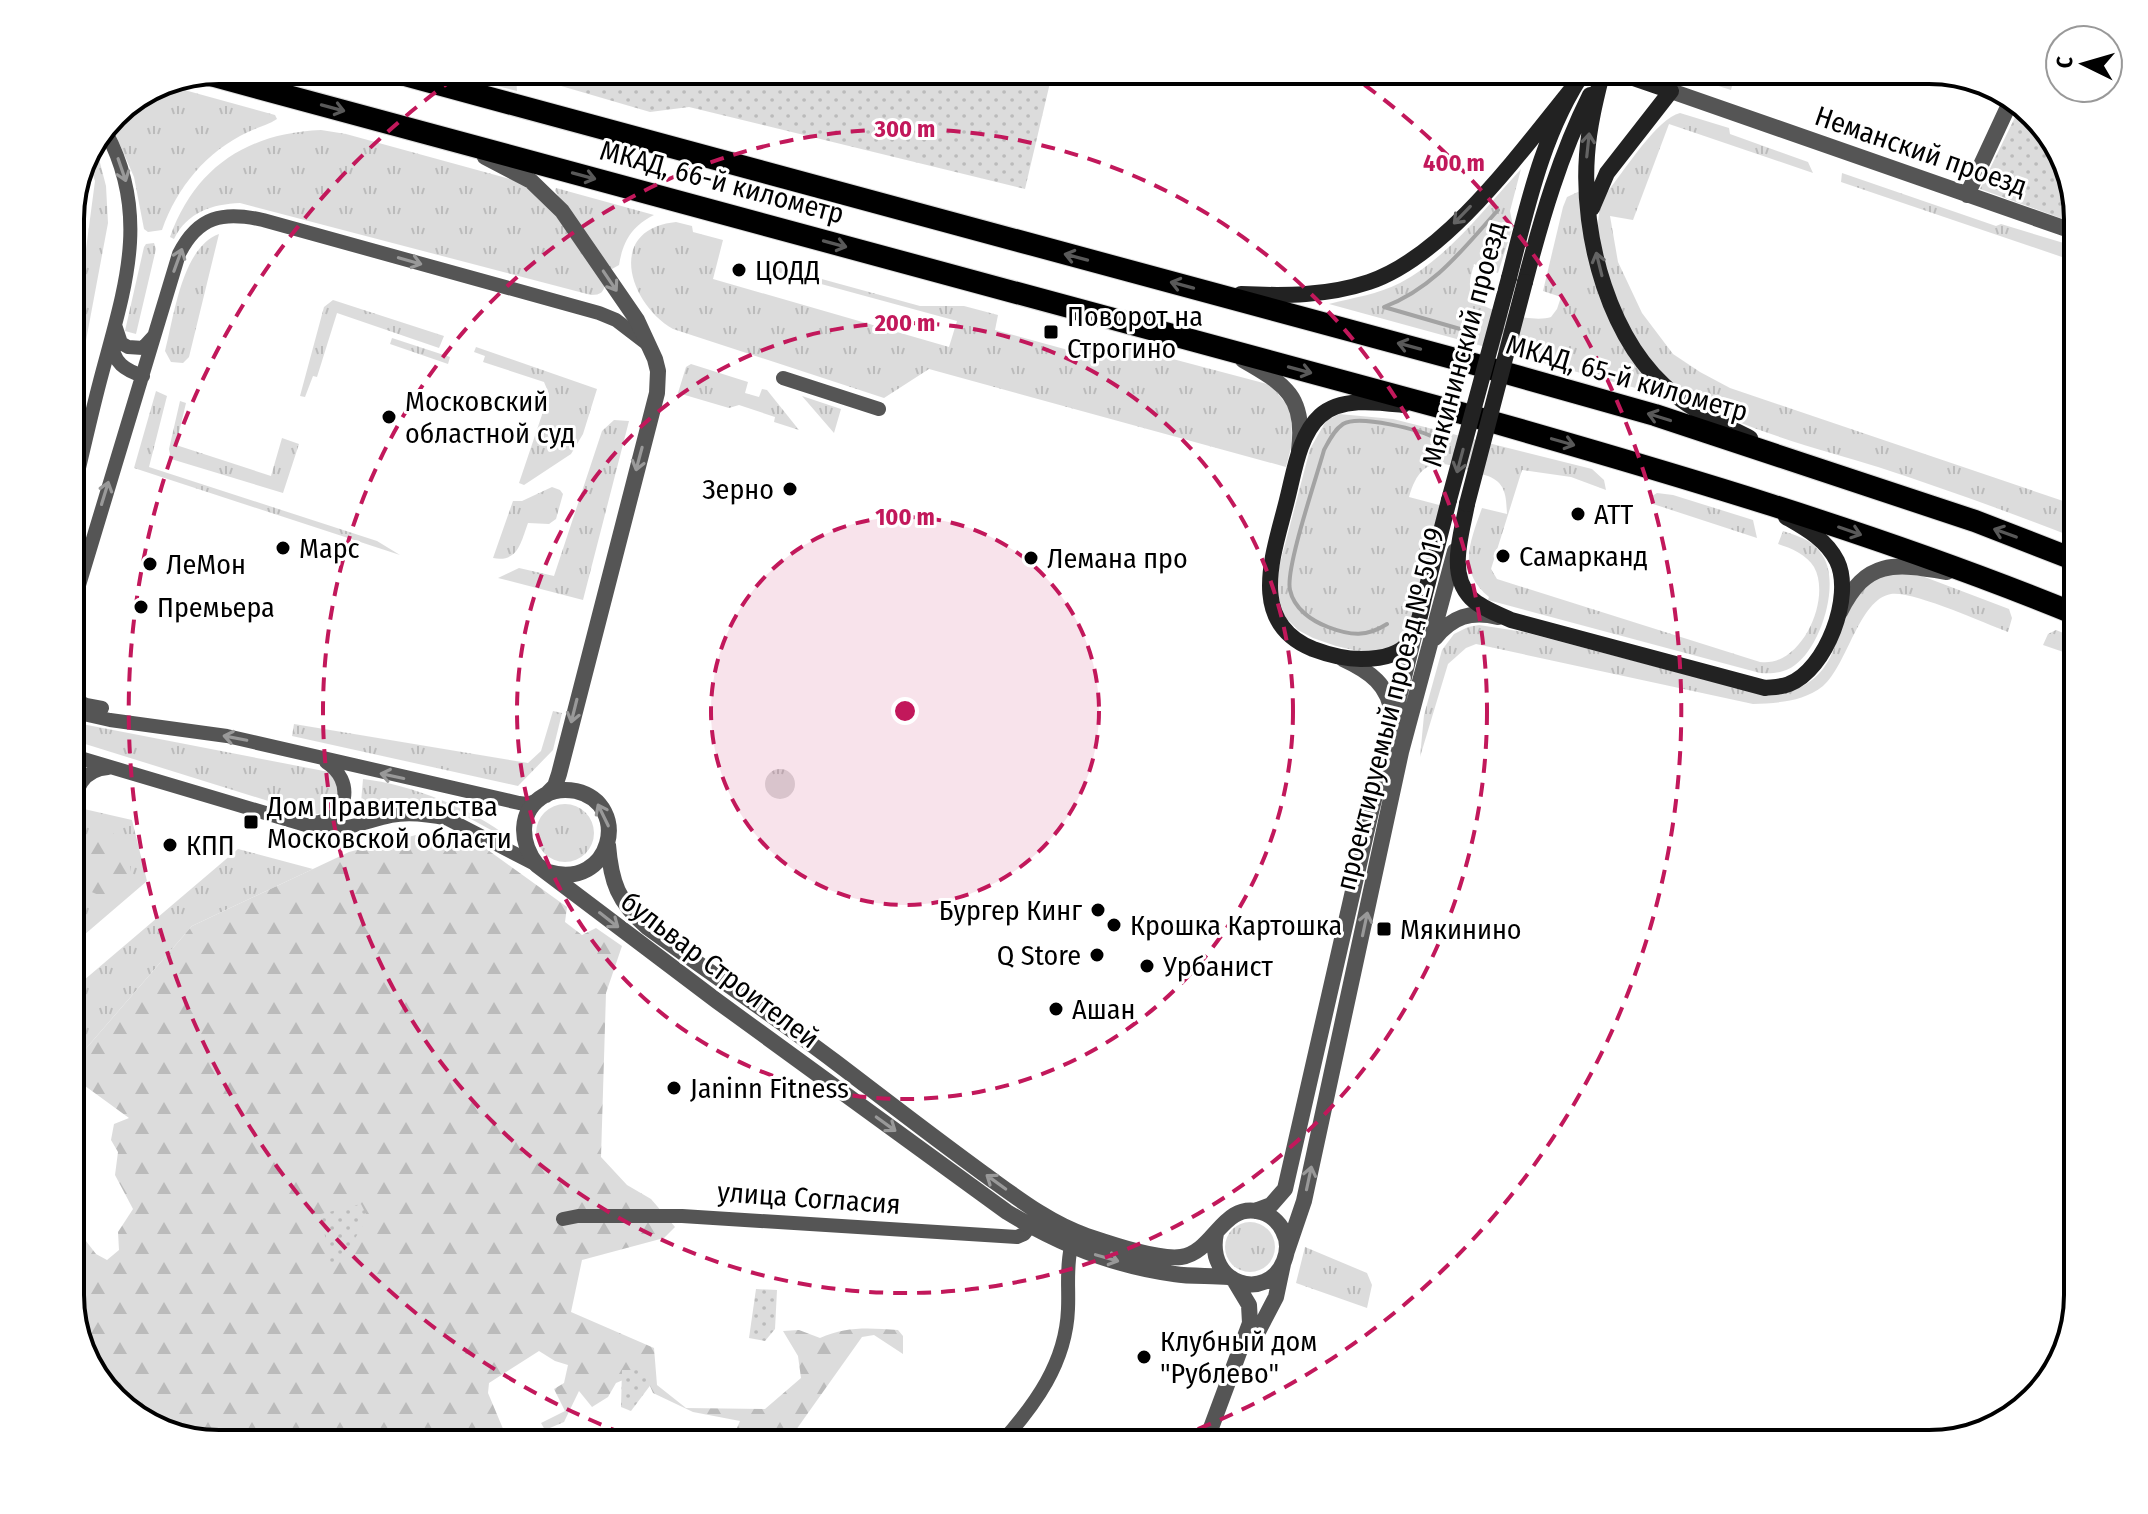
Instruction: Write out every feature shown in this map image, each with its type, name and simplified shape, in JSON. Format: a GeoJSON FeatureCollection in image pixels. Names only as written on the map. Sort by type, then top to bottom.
{"type":"FeatureCollection","features":[{"type":"Feature","properties":{"kind":"highway","name":"МКАД, 66-й километр"},"geometry":{"type":"LineString","coordinates":[[244,84],[1225,349]]}},
{"type":"Feature","properties":{"kind":"highway","name":"МКАД, 66-й километр"},"geometry":{"type":"LineString","coordinates":[[438,84],[1152,277]]}},
{"type":"Feature","properties":{"kind":"highway","name":"МКАД, 65-й километр"},"geometry":{"type":"LineString","coordinates":[[1152,277],[1625,407],[1787,457],[1975,521],[2064,556]]}},
{"type":"Feature","properties":{"kind":"highway"},"geometry":{"type":"LineString","coordinates":[[1225,349],[1641,464],[1856,533],[2064,610]]}},
{"type":"Feature","properties":{"kind":"main road"},"geometry":{"type":"LineString","coordinates":[[1212,293],[1320,294],[1372,281],[1401,267],[1448,230],[1533,136],[1575,84]]}},
{"type":"Feature","properties":{"kind":"main road","name":"Мякининский проезд"},"geometry":{"type":"LineString","coordinates":[[1577,84],[1553,131],[1530,197],[1517,280],[1458,554],[1458,573],[1463,587],[1472,599],[1511,620],[1765,688],[1790,684],[1815,665],[1825,648],[1836,621],[1842,579],[1838,562],[1816,535],[1749,499]]}},
{"type":"Feature","properties":{"kind":"main road","name":"Мякининский проезд"},"geometry":{"type":"LineString","coordinates":[[1449,500],[1517,280],[1560,161],[1596,84]]}},
{"type":"Feature","properties":{"kind":"main road"},"geometry":{"type":"LineString","coordinates":[[1600,84],[1587,155],[1590,221],[1599,268],[1622,332],[1653,375],[1675,396],[1787,457]]}},
{"type":"Feature","properties":{"kind":"main road","name":"Неманский проезд"},"geometry":{"type":"LineString","coordinates":[[1651,84],[1671,91]]}},
{"type":"Feature","properties":{"kind":"main road"},"geometry":{"type":"LineString","coordinates":[[1590,221],[1592,202],[1600,184],[1671,91]]}},
{"type":"Feature","properties":{"kind":"main road"},"geometry":{"type":"LineString","coordinates":[[1533,136],[1553,131],[1562,139],[1560,161]]}},
{"type":"Feature","properties":{"kind":"main road"},"geometry":{"type":"LineString","coordinates":[[1418,621],[1410,642],[1382,658],[1342,658],[1304,645],[1281,628],[1270,599],[1271,567],[1297,462],[1312,425],[1322,414],[1338,406],[1361,402],[1461,413]]}},
{"type":"Feature","properties":{"kind":"main road","name":"проектируемый проезд № 5019"},"geometry":{"type":"LineString","coordinates":[[1418,621],[1449,500]]}},
{"type":"Feature","properties":{"kind":"street","name":"Неманский проезд"},"geometry":{"type":"LineString","coordinates":[[1671,91],[2064,228]]}},
{"type":"Feature","properties":{"kind":"street"},"geometry":{"type":"LineString","coordinates":[[1967,195],[2007,109]]}},
{"type":"Feature","properties":{"kind":"street"},"geometry":{"type":"LineString","coordinates":[[424,133],[506,167],[549,196],[637,320],[658,371],[657,393],[559,774],[555,786],[529,811],[524,825],[523,840],[528,854],[542,869],[560,876],[585,872],[604,855],[608,842]]}},
{"type":"Feature","properties":{"kind":"street"},"geometry":{"type":"LineString","coordinates":[[84,450],[131,249],[132,223],[126,179],[110,141]]}},
{"type":"Feature","properties":{"kind":"street"},"geometry":{"type":"LineString","coordinates":[[84,567],[179,254],[186,240],[208,221],[239,215],[599,313],[616,320],[650,347]]}},
{"type":"Feature","properties":{"kind":"street"},"geometry":{"type":"LineString","coordinates":[[114,331],[121,343],[128,347],[143,348],[155,335]]}},
{"type":"Feature","properties":{"kind":"street"},"geometry":{"type":"LineString","coordinates":[[114,331],[115,358],[121,366],[143,376]]}},
{"type":"Feature","properties":{"kind":"street"},"geometry":{"type":"LineString","coordinates":[[1225,349],[1273,377],[1288,390],[1297,405],[1301,422],[1297,462]]}},
{"type":"Feature","properties":{"kind":"street"},"geometry":{"type":"LineString","coordinates":[[783,378],[879,409]]}},
{"type":"Feature","properties":{"kind":"street","name":"проектируемый проезд № 5019"},"geometry":{"type":"LineString","coordinates":[[1219,1407],[1276,1297],[1304,1201],[1401,752],[1467,504]]}},
{"type":"Feature","properties":{"kind":"street"},"geometry":{"type":"LineString","coordinates":[[1836,621],[1858,583],[1881,568],[1898,565],[1977,576]]}},
{"type":"Feature","properties":{"kind":"street"},"geometry":{"type":"LineString","coordinates":[[1427,658],[1435,638],[1455,619],[1487,614],[1511,620]]}},
{"type":"Feature","properties":{"kind":"street","name":"проектируемый проезд № 5019"},"geometry":{"type":"LineString","coordinates":[[1255,1211],[1271,1205],[1285,1189],[1418,621]]}},
{"type":"Feature","properties":{"kind":"street"},"geometry":{"type":"LineString","coordinates":[[1342,658],[1362,668],[1384,687],[1389,697],[1393,726]]}},
{"type":"Feature","properties":{"kind":"street"},"geometry":{"type":"LineString","coordinates":[[84,704],[207,733]]}},
{"type":"Feature","properties":{"kind":"street","name":"бульвар Строителей"},"geometry":{"type":"LineString","coordinates":[[84,714],[207,733],[311,754],[352,767],[519,803],[527,804],[567,790],[591,798],[606,817],[610,871],[616,889],[641,922],[833,1061],[900,1114],[1055,1222],[1086,1236],[1161,1255],[1186,1256],[1202,1247],[1228,1218],[1236,1213],[1255,1211]]}},
{"type":"Feature","properties":{"kind":"street","name":"бульвар Строителей"},"geometry":{"type":"LineString","coordinates":[[292,822],[325,822],[336,814],[343,802],[344,787],[340,775],[331,765],[311,754]]}},
{"type":"Feature","properties":{"kind":"street","name":"бульвар Строителей"},"geometry":{"type":"LineString","coordinates":[[84,759],[316,828],[345,829],[399,815],[432,815],[462,825],[542,869],[737,1016],[1032,1227],[1071,1247],[1169,1273],[1232,1278],[1252,1284],[1278,1272],[1285,1258]]}},
{"type":"Feature","properties":{"kind":"street"},"geometry":{"type":"LineString","coordinates":[[84,777],[98,768],[124,770]]}},
{"type":"Feature","properties":{"kind":"street"},"geometry":{"type":"LineString","coordinates":[[1032,1227],[1039,1211]]}},
{"type":"Feature","properties":{"kind":"street"},"geometry":{"type":"LineString","coordinates":[[1255,1211],[1276,1221],[1283,1230],[1285,1258]]}},
{"type":"Feature","properties":{"kind":"street","name":"улица Согласия"},"geometry":{"type":"LineString","coordinates":[[563,1219],[578,1216],[682,1216],[1017,1237],[1032,1227]]}},
{"type":"Feature","properties":{"kind":"street"},"geometry":{"type":"LineString","coordinates":[[1210,1430],[1250,1323],[1249,1305],[1215,1258],[1216,1233]]}},
{"type":"Feature","properties":{"kind":"street"},"geometry":{"type":"LineString","coordinates":[[1013,1430],[1027,1414],[1057,1364],[1065,1337],[1071,1247]]}},
{"type":"Feature","properties":{"kind":"green space"},"geometry":{"type":"Polygon","coordinates":[[[490,84],[516,84],[517,91],[490,84]]]}},
{"type":"Feature","properties":{"kind":"green space"},"geometry":{"type":"Polygon","coordinates":[[[554,84],[1050,84],[1025,189],[689,107],[650,112],[554,84]]]}},
{"type":"Feature","properties":{"kind":"green space"},"geometry":{"type":"Polygon","coordinates":[[[1712,84],[1732,84],[1731,90],[1712,84]]]}},
{"type":"Feature","properties":{"kind":"green space"},"geometry":{"type":"Polygon","coordinates":[[[183,90],[275,115],[277,119],[233,140],[207,160],[176,199],[162,230],[148,232],[144,229],[134,177],[115,133],[144,107],[167,94],[183,90]]]}},
{"type":"Feature","properties":{"kind":"green space"},"geometry":{"type":"Polygon","coordinates":[[[1680,113],[1729,128],[1730,134],[1808,162],[1813,173],[1669,124],[1633,220],[1610,216],[1618,262],[1642,313],[1673,354],[1730,388],[2064,501],[2064,534],[1928,484],[1740,423],[1690,398],[1659,372],[1640,347],[1618,304],[1602,252],[1598,218],[1604,197],[1611,187],[1652,134],[1680,113]]]}},
{"type":"Feature","properties":{"kind":"green space"},"geometry":{"type":"Polygon","coordinates":[[[2016,115],[2031,130],[2050,159],[2057,175],[2064,217],[2063,219],[1980,189],[2016,115]]]}},
{"type":"Feature","properties":{"kind":"green space"},"geometry":{"type":"Polygon","coordinates":[[[321,130],[346,134],[517,181],[547,199],[605,283],[603,291],[591,295],[240,203],[202,211],[186,222],[174,239],[170,237],[194,191],[228,158],[270,138],[321,130]]]}},
{"type":"Feature","properties":{"kind":"green space"},"geometry":{"type":"Polygon","coordinates":[[[99,158],[106,186],[108,223],[84,351],[84,264],[95,181],[92,173],[99,158]]]}},
{"type":"Feature","properties":{"kind":"green space"},"geometry":{"type":"Polygon","coordinates":[[[1521,169],[1510,211],[1513,226],[1498,273],[1474,264],[1470,284],[1473,296],[1486,307],[1509,315],[1551,317],[1561,297],[1543,291],[1563,207],[1567,197],[1580,191],[1589,250],[1602,302],[1626,350],[1665,396],[1329,304],[1383,290],[1418,272],[1465,231],[1521,169]]]}},
{"type":"Feature","properties":{"kind":"green space"},"geometry":{"type":"Polygon","coordinates":[[[1842,173],[1996,226],[2001,224],[2064,243],[2064,252],[2062,257],[1841,182],[1842,173]]]}},
{"type":"Feature","properties":{"kind":"green space"},"geometry":{"type":"Polygon","coordinates":[[[556,188],[654,215],[630,235],[619,265],[612,269],[555,191],[556,188]]]}},
{"type":"Feature","properties":{"kind":"green space"},"geometry":{"type":"Polygon","coordinates":[[[676,222],[692,226],[693,232],[723,240],[713,279],[949,347],[957,321],[777,272],[778,267],[920,306],[964,306],[998,315],[995,330],[1079,353],[1084,340],[1116,344],[1271,385],[1291,410],[1292,444],[1286,467],[929,369],[884,398],[673,329],[657,317],[645,302],[631,268],[632,252],[640,238],[654,228],[676,222]]]}},
{"type":"Feature","properties":{"kind":"green space"},"geometry":{"type":"Polygon","coordinates":[[[219,234],[189,357],[183,363],[171,362],[165,351],[176,302],[188,268],[206,241],[219,234]]]}},
{"type":"Feature","properties":{"kind":"green space"},"geometry":{"type":"Polygon","coordinates":[[[154,243],[156,249],[136,334],[125,331],[144,247],[154,243]]]}},
{"type":"Feature","properties":{"kind":"green space"},"geometry":{"type":"Polygon","coordinates":[[[333,300],[444,336],[439,348],[337,313],[317,377],[313,376],[305,397],[300,396],[324,307],[333,300]]]}},
{"type":"Feature","properties":{"kind":"green space"},"geometry":{"type":"Polygon","coordinates":[[[392,338],[450,357],[448,364],[390,344],[392,338]]]}},
{"type":"Feature","properties":{"kind":"green space"},"geometry":{"type":"Polygon","coordinates":[[[476,347],[597,389],[583,434],[571,454],[524,485],[519,483],[549,394],[544,382],[483,362],[485,356],[474,352],[476,347]]]}},
{"type":"Feature","properties":{"kind":"green space"},"geometry":{"type":"Polygon","coordinates":[[[691,364],[748,382],[745,393],[759,397],[762,389],[767,390],[799,430],[774,422],[775,417],[739,405],[729,408],[678,393],[686,367],[691,364]]]}},
{"type":"Feature","properties":{"kind":"green space"},"geometry":{"type":"Polygon","coordinates":[[[156,391],[167,396],[149,467],[377,541],[400,555],[134,468],[156,391]]]}},
{"type":"Feature","properties":{"kind":"green space"},"geometry":{"type":"Polygon","coordinates":[[[802,396],[841,409],[834,433],[802,396]]]}},
{"type":"Feature","properties":{"kind":"green space"},"geometry":{"type":"Polygon","coordinates":[[[180,401],[186,403],[176,445],[271,476],[282,438],[299,444],[283,493],[171,459],[169,449],[180,401]]]}},
{"type":"Feature","properties":{"kind":"green space"},"geometry":{"type":"Polygon","coordinates":[[[1339,414],[1393,419],[1592,469],[1604,480],[1606,490],[1571,477],[1522,470],[1491,569],[1497,579],[1760,662],[1775,661],[1788,654],[1800,643],[1816,613],[1819,581],[1814,567],[1798,552],[1778,544],[1783,531],[1803,538],[1820,552],[1827,564],[1829,579],[1826,612],[1813,644],[1787,670],[1760,673],[1488,600],[1489,597],[1473,577],[1469,556],[1482,508],[1507,514],[1504,491],[1498,482],[1488,476],[1440,464],[1422,471],[1409,497],[1443,506],[1406,637],[1395,647],[1362,652],[1313,638],[1298,630],[1279,606],[1277,575],[1310,449],[1326,421],[1339,414]]]}},
{"type":"Feature","properties":{"kind":"green space"},"geometry":{"type":"Polygon","coordinates":[[[614,420],[629,421],[583,600],[498,578],[519,568],[554,576],[602,431],[614,420]]]}},
{"type":"Feature","properties":{"kind":"green space"},"geometry":{"type":"Polygon","coordinates":[[[552,487],[563,494],[556,519],[549,524],[528,523],[513,554],[501,559],[493,558],[513,501],[522,501],[552,487]]]}},
{"type":"Feature","properties":{"kind":"green space"},"geometry":{"type":"Polygon","coordinates":[[[1657,493],[1673,495],[1753,520],[1757,538],[1650,503],[1657,493]]]}},
{"type":"Feature","properties":{"kind":"green space"},"geometry":{"type":"Polygon","coordinates":[[[1892,573],[1922,576],[2009,609],[2012,618],[2008,632],[1932,602],[1891,594],[1870,608],[1832,677],[1823,686],[1798,698],[1753,704],[1476,644],[1466,648],[1448,664],[1420,757],[1424,715],[1442,650],[1454,634],[1468,627],[1479,625],[1524,632],[1756,693],[1784,692],[1811,681],[1824,668],[1857,592],[1868,581],[1892,573]]]}},
{"type":"Feature","properties":{"kind":"green space"},"geometry":{"type":"Polygon","coordinates":[[[2056,630],[2064,633],[2064,652],[2043,645],[2048,634],[2056,630]]]}},
{"type":"Feature","properties":{"kind":"green space"},"geometry":{"type":"Polygon","coordinates":[[[553,711],[562,713],[553,750],[518,786],[292,736],[294,724],[528,763],[541,751],[553,711]]]}},
{"type":"Feature","properties":{"kind":"green space"},"geometry":{"type":"Polygon","coordinates":[[[84,724],[329,772],[338,787],[337,801],[327,811],[310,814],[84,744],[84,724]]]}},
{"type":"Feature","properties":{"kind":"green space"},"geometry":{"type":"Polygon","coordinates":[[[780,769],[790,774],[795,784],[790,794],[780,799],[770,794],[765,784],[770,774],[780,769]]]}},
{"type":"Feature","properties":{"kind":"green space"},"geometry":{"type":"Polygon","coordinates":[[[363,779],[400,786],[460,808],[509,838],[462,814],[424,803],[403,804],[360,814],[363,779]]]}},
{"type":"Feature","properties":{"kind":"green space"},"geometry":{"type":"Polygon","coordinates":[[[565,804],[576,806],[585,813],[592,822],[592,844],[585,853],[576,860],[565,862],[554,860],[545,853],[538,844],[536,833],[538,822],[545,813],[554,806],[565,804]]]}},
{"type":"Feature","properties":{"kind":"green space"},"geometry":{"type":"Polygon","coordinates":[[[84,809],[132,820],[147,881],[84,935],[84,809]]]}},
{"type":"Feature","properties":{"kind":"green space"},"geometry":{"type":"Polygon","coordinates":[[[99,833],[112,833],[127,843],[132,879],[124,894],[106,898],[84,889],[84,869],[99,833]]]}},
{"type":"Feature","properties":{"kind":"green space"},"geometry":{"type":"Polygon","coordinates":[[[420,834],[462,838],[481,845],[567,907],[565,922],[582,935],[596,928],[622,946],[606,993],[601,1157],[627,1185],[651,1199],[675,1227],[664,1238],[582,1260],[571,1312],[654,1348],[657,1385],[686,1408],[765,1409],[801,1378],[798,1356],[783,1331],[799,1330],[820,1338],[858,1329],[898,1330],[903,1336],[903,1354],[874,1335],[862,1337],[796,1430],[736,1430],[740,1421],[693,1412],[653,1393],[647,1379],[635,1375],[616,1383],[608,1397],[592,1407],[579,1391],[564,1422],[545,1430],[541,1423],[565,1411],[554,1389],[564,1383],[568,1365],[539,1351],[489,1383],[488,1393],[504,1430],[219,1430],[175,1423],[144,1407],[123,1391],[102,1363],[89,1330],[84,1304],[84,1238],[96,1254],[107,1260],[119,1250],[118,1232],[133,1209],[115,1175],[118,1152],[111,1140],[114,1124],[129,1118],[84,1085],[84,1051],[192,926],[349,852],[420,834]]]}},
{"type":"Feature","properties":{"kind":"green space"},"geometry":{"type":"Polygon","coordinates":[[[238,849],[313,869],[192,926],[84,1051],[84,980],[238,849]]]}},
{"type":"Feature","properties":{"kind":"green space"},"geometry":{"type":"Polygon","coordinates":[[[361,1204],[368,1218],[341,1260],[330,1264],[321,1214],[361,1204]]]}},
{"type":"Feature","properties":{"kind":"green space"},"geometry":{"type":"Polygon","coordinates":[[[1250,1222],[1268,1229],[1275,1247],[1268,1265],[1250,1272],[1232,1265],[1225,1247],[1232,1229],[1250,1222]]]}},
{"type":"Feature","properties":{"kind":"green space"},"geometry":{"type":"Polygon","coordinates":[[[1305,1247],[1367,1273],[1372,1285],[1367,1308],[1296,1283],[1305,1247]]]}},
{"type":"Feature","properties":{"kind":"green space"},"geometry":{"type":"Polygon","coordinates":[[[756,1289],[777,1290],[775,1329],[765,1341],[749,1338],[756,1289]]]}},
{"type":"Feature","properties":{"kind":"green space"},"geometry":{"type":"Polygon","coordinates":[[[622,1370],[648,1370],[652,1383],[631,1411],[621,1407],[622,1370]]]}},
{"type":"Feature","properties":{"kind":"waterway"},"geometry":{"type":"LineString","coordinates":[[1467,331],[1384,307],[1433,278],[1498,210]]}},
{"type":"Feature","properties":{"kind":"waterway"},"geometry":{"type":"LineString","coordinates":[[1387,624],[1359,634],[1328,627],[1304,613],[1290,590],[1292,563],[1302,522],[1324,450],[1334,432],[1343,424],[1351,421],[1376,422],[1418,431],[1437,439]]}},
{"type":"Feature","properties":{"kind":"place","name":"ЦОДД"},"geometry":{"type":"Point","coordinates":[739,270]}},
{"type":"Feature","properties":{"kind":"place","name":"Поворот на Строгино"},"geometry":{"type":"Point","coordinates":[1051,332]}},
{"type":"Feature","properties":{"kind":"place","name":"Московский областной суд"},"geometry":{"type":"Point","coordinates":[389,417]}},
{"type":"Feature","properties":{"kind":"place","name":"Зерно"},"geometry":{"type":"Point","coordinates":[790,489]}},
{"type":"Feature","properties":{"kind":"place","name":"АТТ"},"geometry":{"type":"Point","coordinates":[1578,514]}},
{"type":"Feature","properties":{"kind":"place","name":"Марс"},"geometry":{"type":"Point","coordinates":[283,548]}},
{"type":"Feature","properties":{"kind":"place","name":"Самарканд"},"geometry":{"type":"Point","coordinates":[1503,556]}},
{"type":"Feature","properties":{"kind":"place","name":"Лемана про"},"geometry":{"type":"Point","coordinates":[1031,558]}},
{"type":"Feature","properties":{"kind":"place","name":"ЛеМон"},"geometry":{"type":"Point","coordinates":[150,564]}},
{"type":"Feature","properties":{"kind":"place","name":"Премьера"},"geometry":{"type":"Point","coordinates":[141,607]}},
{"type":"Feature","properties":{"kind":"place","name":"Дом Правительства Московской области"},"geometry":{"type":"Point","coordinates":[251,822]}},
{"type":"Feature","properties":{"kind":"place","name":"КПП"},"geometry":{"type":"Point","coordinates":[170,845]}},
{"type":"Feature","properties":{"kind":"place","name":"Бургер Кинг"},"geometry":{"type":"Point","coordinates":[1098,910]}},
{"type":"Feature","properties":{"kind":"place","name":"Крошка Картошка"},"geometry":{"type":"Point","coordinates":[1114,925]}},
{"type":"Feature","properties":{"kind":"place","name":"Мякинино"},"geometry":{"type":"Point","coordinates":[1384,929]}},
{"type":"Feature","properties":{"kind":"place","name":"Q Store"},"geometry":{"type":"Point","coordinates":[1097,955]}},
{"type":"Feature","properties":{"kind":"place","name":"Урбанист"},"geometry":{"type":"Point","coordinates":[1147,966]}},
{"type":"Feature","properties":{"kind":"place","name":"Ашан"},"geometry":{"type":"Point","coordinates":[1056,1009]}},
{"type":"Feature","properties":{"kind":"place","name":"Janinn Fitness"},"geometry":{"type":"Point","coordinates":[674,1088]}},
{"type":"Feature","properties":{"kind":"place","name":"Клубный дом \"Рублево\""},"geometry":{"type":"Point","coordinates":[1144,1357]}}]}
